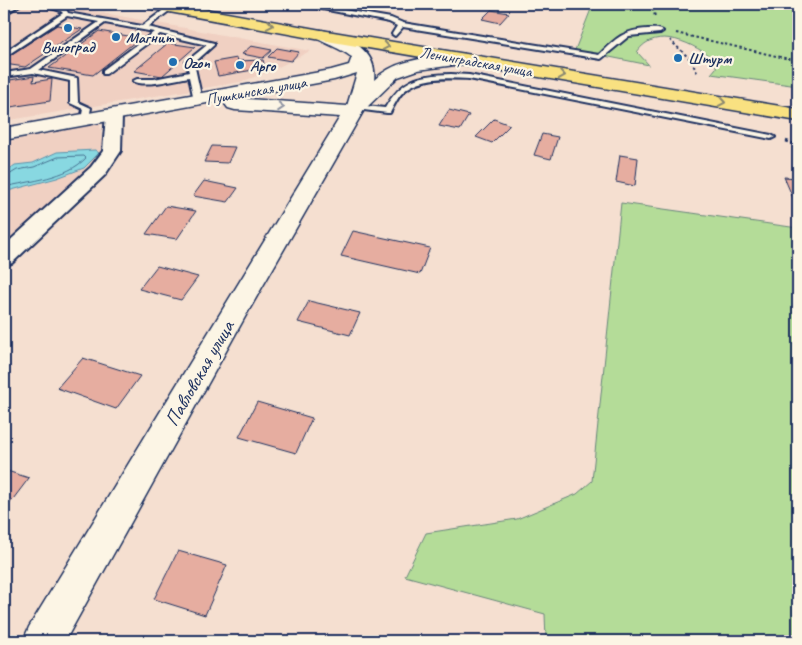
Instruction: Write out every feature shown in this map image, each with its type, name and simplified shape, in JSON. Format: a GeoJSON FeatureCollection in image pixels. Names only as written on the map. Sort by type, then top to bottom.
{"type":"FeatureCollection","features":[{"type":"Feature","properties":{"kind":"highway","name":"Ленинградская улица"},"geometry":{"type":"LineString","coordinates":[[153,4],[321,35],[798,115]]}},
{"type":"Feature","properties":{"kind":"highway","name":"Ленинградская улица"},"geometry":{"type":"LineString","coordinates":[[215,4],[398,29],[674,77]]}},
{"type":"Feature","properties":{"kind":"main road"},"geometry":{"type":"LineString","coordinates":[[321,35],[350,46],[365,66],[366,74],[355,110]]}},
{"type":"Feature","properties":{"kind":"main road","name":"Пушкинская улица"},"geometry":{"type":"LineString","coordinates":[[4,134],[145,110],[345,72],[356,68],[360,58]]}},
{"type":"Feature","properties":{"kind":"main road"},"geometry":{"type":"LineString","coordinates":[[355,110],[392,73],[415,65],[462,59]]}},
{"type":"Feature","properties":{"kind":"main road","name":"Пушкинская улица"},"geometry":{"type":"LineString","coordinates":[[145,110],[244,104],[355,110]]}},
{"type":"Feature","properties":{"kind":"main road","name":"Павловская улица"},"geometry":{"type":"LineString","coordinates":[[44,641],[235,310],[355,110]]}},
{"type":"Feature","properties":{"kind":"street"},"geometry":{"type":"LineString","coordinates":[[4,258],[98,171],[112,150],[114,115]]}},
{"type":"Feature","properties":{"kind":"lane"},"geometry":{"type":"LineString","coordinates":[[4,13],[18,4]]}},
{"type":"Feature","properties":{"kind":"lane"},"geometry":{"type":"LineString","coordinates":[[42,4],[64,10],[66,14],[143,28],[157,33],[212,44],[190,62],[198,100]]}},
{"type":"Feature","properties":{"kind":"lane"},"geometry":{"type":"LineString","coordinates":[[300,4],[391,20],[398,29],[601,57],[620,37],[626,34],[660,31]]}},
{"type":"Feature","properties":{"kind":"lane"},"geometry":{"type":"LineString","coordinates":[[143,28],[171,7]]}},
{"type":"Feature","properties":{"kind":"lane"},"geometry":{"type":"LineString","coordinates":[[7,54],[66,14]]}},
{"type":"Feature","properties":{"kind":"lane"},"geometry":{"type":"LineString","coordinates":[[33,71],[103,22]]}},
{"type":"Feature","properties":{"kind":"lane"},"geometry":{"type":"LineString","coordinates":[[106,72],[157,33]]}},
{"type":"Feature","properties":{"kind":"lane"},"geometry":{"type":"LineString","coordinates":[[4,75],[33,71],[74,80],[74,103],[86,108],[85,120]]}},
{"type":"Feature","properties":{"kind":"lane"},"geometry":{"type":"LineString","coordinates":[[137,81],[154,81],[192,74]]}},
{"type":"Feature","properties":{"kind":"lane"},"geometry":{"type":"LineString","coordinates":[[355,110],[387,112],[400,91],[416,82],[434,76],[470,77],[772,137]]}},
{"type":"Feature","properties":{"kind":"path"},"geometry":{"type":"LineString","coordinates":[[660,31],[726,43],[798,61]]}},
{"type":"Feature","properties":{"kind":"shaded area"},"geometry":{"type":"Polygon","coordinates":[[[4,4],[55,4],[310,51],[271,71],[240,82],[4,121],[4,4]]]}},
{"type":"Feature","properties":{"kind":"shaded area"},"geometry":{"type":"Polygon","coordinates":[[[100,124],[103,148],[91,168],[4,250],[4,142],[100,124]]]}},
{"type":"Feature","properties":{"kind":"green space"},"geometry":{"type":"Polygon","coordinates":[[[593,4],[798,4],[798,86],[711,74],[716,68],[716,61],[687,43],[665,38],[654,39],[637,52],[649,65],[575,50],[593,4]]]}},
{"type":"Feature","properties":{"kind":"green space"},"geometry":{"type":"Polygon","coordinates":[[[621,203],[798,228],[798,641],[546,641],[545,614],[405,576],[426,533],[517,519],[577,494],[592,481],[621,203]]]}},
{"type":"Feature","properties":{"kind":"water"},"geometry":{"type":"Polygon","coordinates":[[[95,150],[99,153],[84,168],[57,178],[4,192],[4,176],[15,165],[33,163],[57,152],[95,150]]]}},
{"type":"Feature","properties":{"kind":"building"},"geometry":{"type":"Polygon","coordinates":[[[419,4],[412,9],[397,5],[419,4]]]}},
{"type":"Feature","properties":{"kind":"building"},"geometry":{"type":"Polygon","coordinates":[[[491,10],[509,13],[500,23],[482,19],[491,10]]]}},
{"type":"Feature","properties":{"kind":"building"},"geometry":{"type":"Polygon","coordinates":[[[57,25],[82,29],[25,67],[4,64],[4,59],[57,25]]]}},
{"type":"Feature","properties":{"kind":"building"},"geometry":{"type":"Polygon","coordinates":[[[99,31],[140,38],[93,75],[49,68],[99,31]]]}},
{"type":"Feature","properties":{"kind":"building"},"geometry":{"type":"Polygon","coordinates":[[[168,43],[195,47],[162,76],[134,71],[168,43]]]}},
{"type":"Feature","properties":{"kind":"building"},"geometry":{"type":"Polygon","coordinates":[[[251,46],[272,50],[263,58],[242,54],[251,46]]]}},
{"type":"Feature","properties":{"kind":"building"},"geometry":{"type":"Polygon","coordinates":[[[277,48],[299,52],[291,61],[268,57],[277,48]]]}},
{"type":"Feature","properties":{"kind":"building","name":"Арго"},"geometry":{"type":"Polygon","coordinates":[[[237,58],[238,61],[263,60],[265,68],[218,76],[214,62],[237,58]]]}},
{"type":"Feature","properties":{"kind":"building"},"geometry":{"type":"Polygon","coordinates":[[[34,76],[33,82],[52,79],[50,101],[4,108],[4,81],[34,76]]]}},
{"type":"Feature","properties":{"kind":"building"},"geometry":{"type":"Polygon","coordinates":[[[449,110],[469,115],[460,130],[439,126],[449,110]]]}},
{"type":"Feature","properties":{"kind":"building"},"geometry":{"type":"Polygon","coordinates":[[[494,119],[510,125],[492,143],[476,137],[494,119]]]}},
{"type":"Feature","properties":{"kind":"building"},"geometry":{"type":"Polygon","coordinates":[[[542,134],[558,137],[551,159],[534,155],[542,134]]]}},
{"type":"Feature","properties":{"kind":"building"},"geometry":{"type":"Polygon","coordinates":[[[212,146],[235,147],[228,163],[204,162],[212,146]]]}},
{"type":"Feature","properties":{"kind":"building"},"geometry":{"type":"Polygon","coordinates":[[[620,155],[638,158],[635,186],[616,182],[620,155]]]}},
{"type":"Feature","properties":{"kind":"building"},"geometry":{"type":"Polygon","coordinates":[[[784,177],[798,178],[798,198],[793,198],[784,177]]]}},
{"type":"Feature","properties":{"kind":"building"},"geometry":{"type":"Polygon","coordinates":[[[204,181],[238,188],[228,202],[193,196],[204,181]]]}},
{"type":"Feature","properties":{"kind":"building"},"geometry":{"type":"Polygon","coordinates":[[[166,206],[196,211],[177,239],[146,234],[166,206]]]}},
{"type":"Feature","properties":{"kind":"building"},"geometry":{"type":"Polygon","coordinates":[[[353,231],[430,248],[420,274],[341,256],[353,231]]]}},
{"type":"Feature","properties":{"kind":"building"},"geometry":{"type":"Polygon","coordinates":[[[157,266],[198,277],[181,300],[139,289],[157,266]]]}},
{"type":"Feature","properties":{"kind":"building"},"geometry":{"type":"Polygon","coordinates":[[[309,301],[360,313],[350,335],[298,322],[309,301]]]}},
{"type":"Feature","properties":{"kind":"building"},"geometry":{"type":"Polygon","coordinates":[[[83,358],[140,376],[116,409],[57,388],[83,358]]]}},
{"type":"Feature","properties":{"kind":"building"},"geometry":{"type":"Polygon","coordinates":[[[257,402],[312,418],[296,453],[239,437],[257,402]]]}},
{"type":"Feature","properties":{"kind":"building"},"geometry":{"type":"Polygon","coordinates":[[[4,470],[29,478],[4,511],[4,470]]]}},
{"type":"Feature","properties":{"kind":"building"},"geometry":{"type":"Polygon","coordinates":[[[178,551],[227,565],[205,615],[154,599],[178,551]]]}},
{"type":"Feature","properties":{"kind":"place","name":"Виноград"},"geometry":{"type":"Point","coordinates":[68,28]}},
{"type":"Feature","properties":{"kind":"place","name":"Магнит"},"geometry":{"type":"Point","coordinates":[116,37]}},
{"type":"Feature","properties":{"kind":"place","name":"Штурм"},"geometry":{"type":"Point","coordinates":[678,58]}},
{"type":"Feature","properties":{"kind":"place","name":"Ozon"},"geometry":{"type":"Point","coordinates":[173,62]}},
{"type":"Feature","properties":{"kind":"place","name":"Арго"},"geometry":{"type":"Point","coordinates":[240,65]}}]}
